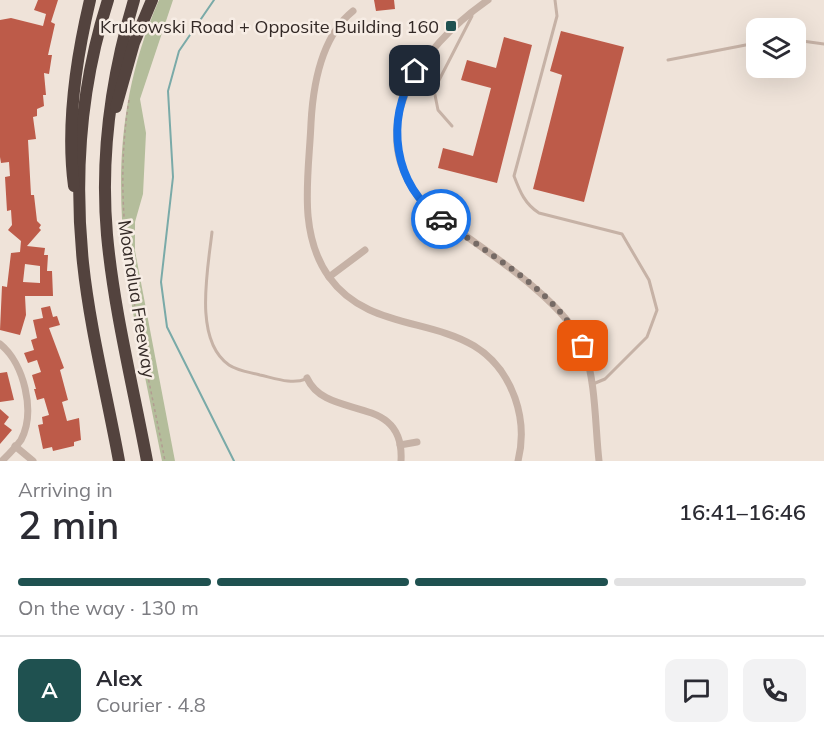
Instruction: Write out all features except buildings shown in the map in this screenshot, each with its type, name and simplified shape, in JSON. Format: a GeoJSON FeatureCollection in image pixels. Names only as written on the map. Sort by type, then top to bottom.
{"type":"FeatureCollection","features":[{"type":"Feature","properties":{"kind":"highway"},"geometry":{"type":"LineString","coordinates":[[90,0],[78,74],[71,163],[83,263],[119,461]]}},
{"type":"Feature","properties":{"kind":"highway"},"geometry":{"type":"LineString","coordinates":[[83,263],[80,180],[83,118],[94,55],[108,0]]}},
{"type":"Feature","properties":{"kind":"highway","name":"Moanalua Freeway"},"geometry":{"type":"LineString","coordinates":[[134,0],[116,69],[106,145],[105,204],[110,264],[147,461]]}},
{"type":"Feature","properties":{"kind":"highway"},"geometry":{"type":"LineString","coordinates":[[106,145],[134,43],[152,0]]}},
{"type":"Feature","properties":{"kind":"street"},"geometry":{"type":"LineString","coordinates":[[488,0],[436,45],[410,80],[398,120],[397,141],[401,165],[413,191],[429,210],[563,313],[583,346],[591,385],[599,461]]}},
{"type":"Feature","properties":{"kind":"street"},"geometry":{"type":"LineString","coordinates":[[353,11],[342,20],[326,51],[317,77],[312,107],[307,214],[313,243],[329,277],[348,296],[372,311],[394,320],[451,333],[471,343],[488,357],[503,374],[516,403],[522,436],[518,461]]}},
{"type":"Feature","properties":{"kind":"street"},"geometry":{"type":"LineString","coordinates":[[329,277],[365,250]]}},
{"type":"Feature","properties":{"kind":"street"},"geometry":{"type":"LineString","coordinates":[[0,344],[13,357],[23,383],[26,416],[20,440],[2,461]]}},
{"type":"Feature","properties":{"kind":"street"},"geometry":{"type":"LineString","coordinates":[[307,378],[312,388],[322,396],[380,416],[390,426],[400,445],[401,461]]}},
{"type":"Feature","properties":{"kind":"street"},"geometry":{"type":"LineString","coordinates":[[400,445],[417,442]]}},
{"type":"Feature","properties":{"kind":"street"},"geometry":{"type":"LineString","coordinates":[[15,446],[33,461]]}},
{"type":"Feature","properties":{"kind":"lane"},"geometry":{"type":"LineString","coordinates":[[555,0],[557,16],[514,176],[519,191],[529,206],[539,213],[622,234],[650,280],[657,310],[647,337],[605,378],[591,385]]}},
{"type":"Feature","properties":{"kind":"lane"},"geometry":{"type":"LineString","coordinates":[[452,126],[438,110],[434,90],[475,9]]}},
{"type":"Feature","properties":{"kind":"lane"},"geometry":{"type":"LineString","coordinates":[[806,42],[824,44]]}},
{"type":"Feature","properties":{"kind":"lane"},"geometry":{"type":"LineString","coordinates":[[668,60],[746,46]]}},
{"type":"Feature","properties":{"kind":"lane"},"geometry":{"type":"LineString","coordinates":[[212,232],[206,296],[210,340],[215,350],[227,363],[242,371],[292,382],[307,378]]}},
{"type":"Feature","properties":{"kind":"path"},"geometry":{"type":"LineString","coordinates":[[131,93],[122,176],[123,230],[131,285],[165,461]]}},
{"type":"Feature","properties":{"kind":"green space"},"geometry":{"type":"Polygon","coordinates":[[[159,0],[173,0],[140,99],[146,133],[143,194],[135,222],[135,251],[175,461],[162,461],[138,342],[123,228],[121,172],[126,115],[138,58],[159,0]]]}},
{"type":"Feature","properties":{"kind":"waterway"},"geometry":{"type":"LineString","coordinates":[[214,0],[179,51],[168,91],[173,177],[161,282],[167,327],[234,461]]}},
{"type":"Feature","properties":{"kind":"way so far"},"geometry":{"type":"LineString","coordinates":[[441,219],[551,302],[571,324],[583,346]]}},
{"type":"Feature","properties":{"kind":"place","name":"Krukowski Road + Opposite Building 160"},"geometry":{"type":"Point","coordinates":[451,26]}},
{"type":"Feature","properties":{"kind":"route"},"geometry":{"type":"LineString","coordinates":[[415,71],[399,110],[398,152],[401,165],[413,191],[429,210],[441,219]]}}]}
